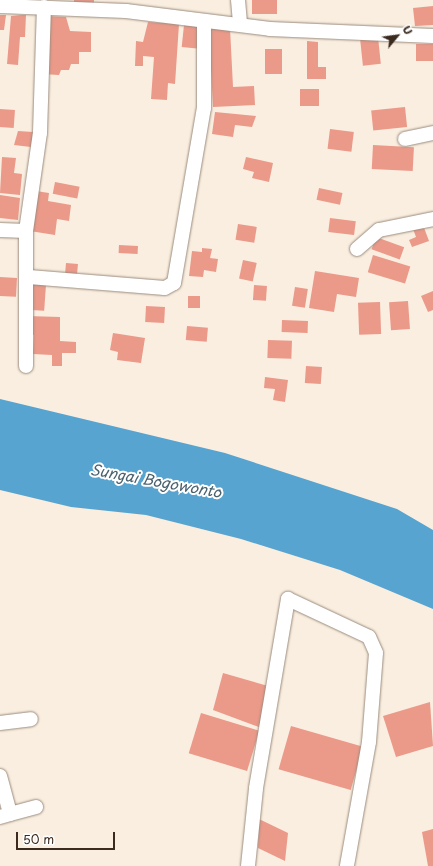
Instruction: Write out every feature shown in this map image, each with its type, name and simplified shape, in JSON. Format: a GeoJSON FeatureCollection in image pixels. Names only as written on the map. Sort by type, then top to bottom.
{"type":"FeatureCollection","features":[{"type":"Feature","properties":{"kind":"street"},"geometry":{"type":"LineString","coordinates":[[238,0],[240,23]]}},
{"type":"Feature","properties":{"kind":"street"},"geometry":{"type":"LineString","coordinates":[[0,6],[124,6],[204,21],[240,23],[270,28],[433,36]]}},
{"type":"Feature","properties":{"kind":"street"},"geometry":{"type":"LineString","coordinates":[[26,366],[29,277],[26,231],[40,133],[44,7]]}},
{"type":"Feature","properties":{"kind":"street"},"geometry":{"type":"LineString","coordinates":[[29,277],[165,288],[174,283],[204,108],[204,21]]}},
{"type":"Feature","properties":{"kind":"street"},"geometry":{"type":"LineString","coordinates":[[405,139],[433,133]]}},
{"type":"Feature","properties":{"kind":"street"},"geometry":{"type":"LineString","coordinates":[[357,250],[379,230],[433,219]]}},
{"type":"Feature","properties":{"kind":"street"},"geometry":{"type":"LineString","coordinates":[[0,230],[26,231]]}},
{"type":"Feature","properties":{"kind":"street"},"geometry":{"type":"LineString","coordinates":[[248,866],[256,788],[288,599],[369,637],[376,653],[369,742],[347,866]]}},
{"type":"Feature","properties":{"kind":"street"},"geometry":{"type":"LineString","coordinates":[[0,724],[32,719]]}},
{"type":"Feature","properties":{"kind":"street"},"geometry":{"type":"LineString","coordinates":[[0,776],[5,815],[36,807]]}},
{"type":"Feature","properties":{"kind":"water","name":"Sungai Bogowonto"},"geometry":{"type":"Polygon","coordinates":[[[0,399],[225,453],[397,509],[433,530],[433,609],[340,570],[241,539],[146,515],[71,507],[0,490],[0,399]]]}},
{"type":"Feature","properties":{"kind":"building"},"geometry":{"type":"Polygon","coordinates":[[[74,0],[94,0],[94,3],[74,4],[74,0]]]}},
{"type":"Feature","properties":{"kind":"building"},"geometry":{"type":"Polygon","coordinates":[[[252,0],[277,0],[277,14],[252,14],[252,0]]]}},
{"type":"Feature","properties":{"kind":"building"},"geometry":{"type":"Polygon","coordinates":[[[433,6],[433,25],[415,26],[413,8],[433,6]]]}},
{"type":"Feature","properties":{"kind":"building"},"geometry":{"type":"Polygon","coordinates":[[[0,15],[6,15],[4,30],[0,30],[0,15]]]}},
{"type":"Feature","properties":{"kind":"building"},"geometry":{"type":"Polygon","coordinates":[[[26,15],[25,37],[20,37],[18,65],[7,64],[11,16],[26,15]]]}},
{"type":"Feature","properties":{"kind":"building"},"geometry":{"type":"Polygon","coordinates":[[[46,16],[66,17],[70,31],[91,32],[91,52],[79,52],[79,64],[71,64],[69,70],[61,70],[59,75],[42,74],[46,16]]]}},
{"type":"Feature","properties":{"kind":"building"},"geometry":{"type":"Polygon","coordinates":[[[148,22],[179,24],[175,84],[168,83],[167,100],[151,99],[154,57],[143,56],[143,66],[135,66],[136,41],[143,42],[148,22]]]}},
{"type":"Feature","properties":{"kind":"building"},"geometry":{"type":"Polygon","coordinates":[[[184,25],[202,27],[200,49],[182,47],[184,25]]]}},
{"type":"Feature","properties":{"kind":"building"},"geometry":{"type":"Polygon","coordinates":[[[230,28],[233,87],[254,86],[255,105],[213,107],[209,29],[230,28]]]}},
{"type":"Feature","properties":{"kind":"building"},"geometry":{"type":"Polygon","coordinates":[[[378,37],[381,64],[363,66],[360,39],[378,37]]]}},
{"type":"Feature","properties":{"kind":"building"},"geometry":{"type":"Polygon","coordinates":[[[307,41],[318,42],[318,67],[326,67],[326,79],[307,79],[307,41]]]}},
{"type":"Feature","properties":{"kind":"building"},"geometry":{"type":"Polygon","coordinates":[[[416,44],[433,44],[433,61],[416,61],[416,44]]]}},
{"type":"Feature","properties":{"kind":"building"},"geometry":{"type":"Polygon","coordinates":[[[265,49],[282,49],[282,74],[265,74],[265,49]]]}},
{"type":"Feature","properties":{"kind":"building"},"geometry":{"type":"Polygon","coordinates":[[[300,89],[319,89],[319,106],[300,106],[300,89]]]}},
{"type":"Feature","properties":{"kind":"building"},"geometry":{"type":"Polygon","coordinates":[[[405,107],[407,127],[373,130],[371,111],[405,107]]]}},
{"type":"Feature","properties":{"kind":"building"},"geometry":{"type":"Polygon","coordinates":[[[0,109],[15,110],[14,128],[0,127],[0,109]]]}},
{"type":"Feature","properties":{"kind":"building"},"geometry":{"type":"Polygon","coordinates":[[[215,112],[256,116],[252,127],[235,125],[233,137],[212,134],[215,112]]]}},
{"type":"Feature","properties":{"kind":"building"},"geometry":{"type":"Polygon","coordinates":[[[330,129],[354,132],[351,152],[328,149],[330,129]]]}},
{"type":"Feature","properties":{"kind":"building"},"geometry":{"type":"Polygon","coordinates":[[[18,131],[33,132],[31,147],[14,145],[18,131]]]}},
{"type":"Feature","properties":{"kind":"building"},"geometry":{"type":"Polygon","coordinates":[[[373,145],[414,147],[413,171],[372,169],[373,145]]]}},
{"type":"Feature","properties":{"kind":"building"},"geometry":{"type":"Polygon","coordinates":[[[2,157],[16,158],[14,173],[22,174],[20,195],[0,193],[2,157]]]}},
{"type":"Feature","properties":{"kind":"building"},"geometry":{"type":"Polygon","coordinates":[[[246,157],[273,163],[269,182],[252,178],[254,172],[243,169],[246,157]]]}},
{"type":"Feature","properties":{"kind":"building"},"geometry":{"type":"Polygon","coordinates":[[[55,182],[80,187],[77,199],[53,194],[55,182]]]}},
{"type":"Feature","properties":{"kind":"building"},"geometry":{"type":"Polygon","coordinates":[[[319,188],[342,193],[340,205],[317,200],[319,188]]]}},
{"type":"Feature","properties":{"kind":"building"},"geometry":{"type":"Polygon","coordinates":[[[36,191],[49,193],[48,201],[71,205],[69,221],[57,219],[55,235],[30,231],[36,191]]]}},
{"type":"Feature","properties":{"kind":"building"},"geometry":{"type":"Polygon","coordinates":[[[0,195],[20,198],[18,220],[0,218],[0,195]]]}},
{"type":"Feature","properties":{"kind":"building"},"geometry":{"type":"Polygon","coordinates":[[[330,218],[356,221],[354,235],[328,232],[330,218]]]}},
{"type":"Feature","properties":{"kind":"building"},"geometry":{"type":"Polygon","coordinates":[[[238,224],[257,227],[254,243],[235,240],[238,224]]]}},
{"type":"Feature","properties":{"kind":"building"},"geometry":{"type":"Polygon","coordinates":[[[423,225],[429,241],[412,247],[409,240],[416,237],[413,229],[423,225]]]}},
{"type":"Feature","properties":{"kind":"building"},"geometry":{"type":"Polygon","coordinates":[[[376,237],[404,247],[400,259],[372,249],[376,237]]]}},
{"type":"Feature","properties":{"kind":"building"},"geometry":{"type":"Polygon","coordinates":[[[119,245],[138,246],[138,254],[119,253],[119,245]]]}},
{"type":"Feature","properties":{"kind":"building"},"geometry":{"type":"Polygon","coordinates":[[[202,248],[212,249],[210,258],[218,259],[216,272],[204,270],[203,277],[189,276],[192,251],[202,252],[202,248]]]}},
{"type":"Feature","properties":{"kind":"building"},"geometry":{"type":"Polygon","coordinates":[[[373,255],[410,266],[405,284],[368,272],[373,255]]]}},
{"type":"Feature","properties":{"kind":"building"},"geometry":{"type":"Polygon","coordinates":[[[243,260],[257,263],[253,281],[239,279],[243,260]]]}},
{"type":"Feature","properties":{"kind":"building"},"geometry":{"type":"Polygon","coordinates":[[[66,263],[78,264],[77,278],[65,277],[66,263]]]}},
{"type":"Feature","properties":{"kind":"building"},"geometry":{"type":"Polygon","coordinates":[[[315,271],[359,278],[356,297],[337,294],[334,312],[309,308],[315,271]]]}},
{"type":"Feature","properties":{"kind":"building"},"geometry":{"type":"Polygon","coordinates":[[[0,277],[17,278],[16,297],[0,296],[0,277]]]}},
{"type":"Feature","properties":{"kind":"building"},"geometry":{"type":"Polygon","coordinates":[[[33,284],[46,285],[44,311],[31,310],[33,284]]]}},
{"type":"Feature","properties":{"kind":"building"},"geometry":{"type":"Polygon","coordinates":[[[254,285],[267,286],[266,301],[253,300],[254,285]]]}},
{"type":"Feature","properties":{"kind":"building"},"geometry":{"type":"Polygon","coordinates":[[[295,287],[308,289],[305,308],[292,306],[295,287]]]}},
{"type":"Feature","properties":{"kind":"building"},"geometry":{"type":"Polygon","coordinates":[[[433,291],[433,310],[428,312],[421,296],[433,291]]]}},
{"type":"Feature","properties":{"kind":"building"},"geometry":{"type":"Polygon","coordinates":[[[188,296],[200,296],[200,308],[188,308],[188,296]]]}},
{"type":"Feature","properties":{"kind":"building"},"geometry":{"type":"Polygon","coordinates":[[[408,301],[410,329],[391,330],[389,302],[408,301]]]}},
{"type":"Feature","properties":{"kind":"building"},"geometry":{"type":"Polygon","coordinates":[[[380,302],[381,334],[359,335],[358,303],[380,302]]]}},
{"type":"Feature","properties":{"kind":"building"},"geometry":{"type":"Polygon","coordinates":[[[146,306],[165,307],[164,323],[145,322],[146,306]]]}},
{"type":"Feature","properties":{"kind":"building"},"geometry":{"type":"Polygon","coordinates":[[[27,316],[60,317],[60,341],[76,342],[76,353],[62,353],[62,366],[52,366],[52,355],[33,354],[34,335],[26,334],[27,316]]]}},
{"type":"Feature","properties":{"kind":"building"},"geometry":{"type":"Polygon","coordinates":[[[282,320],[308,321],[308,333],[282,332],[282,320]]]}},
{"type":"Feature","properties":{"kind":"building"},"geometry":{"type":"Polygon","coordinates":[[[187,326],[208,328],[207,342],[186,340],[187,326]]]}},
{"type":"Feature","properties":{"kind":"building"},"geometry":{"type":"Polygon","coordinates":[[[113,333],[145,338],[141,363],[117,360],[118,352],[110,350],[113,333]]]}},
{"type":"Feature","properties":{"kind":"building"},"geometry":{"type":"Polygon","coordinates":[[[268,340],[292,341],[291,359],[267,358],[268,340]]]}},
{"type":"Feature","properties":{"kind":"building"},"geometry":{"type":"Polygon","coordinates":[[[306,366],[322,367],[321,384],[305,383],[306,366]]]}},
{"type":"Feature","properties":{"kind":"building"},"geometry":{"type":"Polygon","coordinates":[[[265,377],[288,380],[285,402],[273,400],[275,389],[264,388],[265,377]]]}},
{"type":"Feature","properties":{"kind":"building"},"geometry":{"type":"Polygon","coordinates":[[[223,673],[268,686],[259,727],[213,710],[223,673]]]}},
{"type":"Feature","properties":{"kind":"building"},"geometry":{"type":"Polygon","coordinates":[[[430,702],[433,746],[396,757],[383,716],[430,702]]]}},
{"type":"Feature","properties":{"kind":"building"},"geometry":{"type":"Polygon","coordinates":[[[201,713],[259,731],[247,771],[189,753],[201,713]]]}},
{"type":"Feature","properties":{"kind":"building"},"geometry":{"type":"Polygon","coordinates":[[[291,726],[363,747],[351,790],[279,769],[291,726]]]}},
{"type":"Feature","properties":{"kind":"building"},"geometry":{"type":"Polygon","coordinates":[[[259,819],[288,833],[285,861],[258,848],[259,819]]]}},
{"type":"Feature","properties":{"kind":"building"},"geometry":{"type":"Polygon","coordinates":[[[433,829],[433,866],[428,866],[422,832],[433,829]]]}}]}
